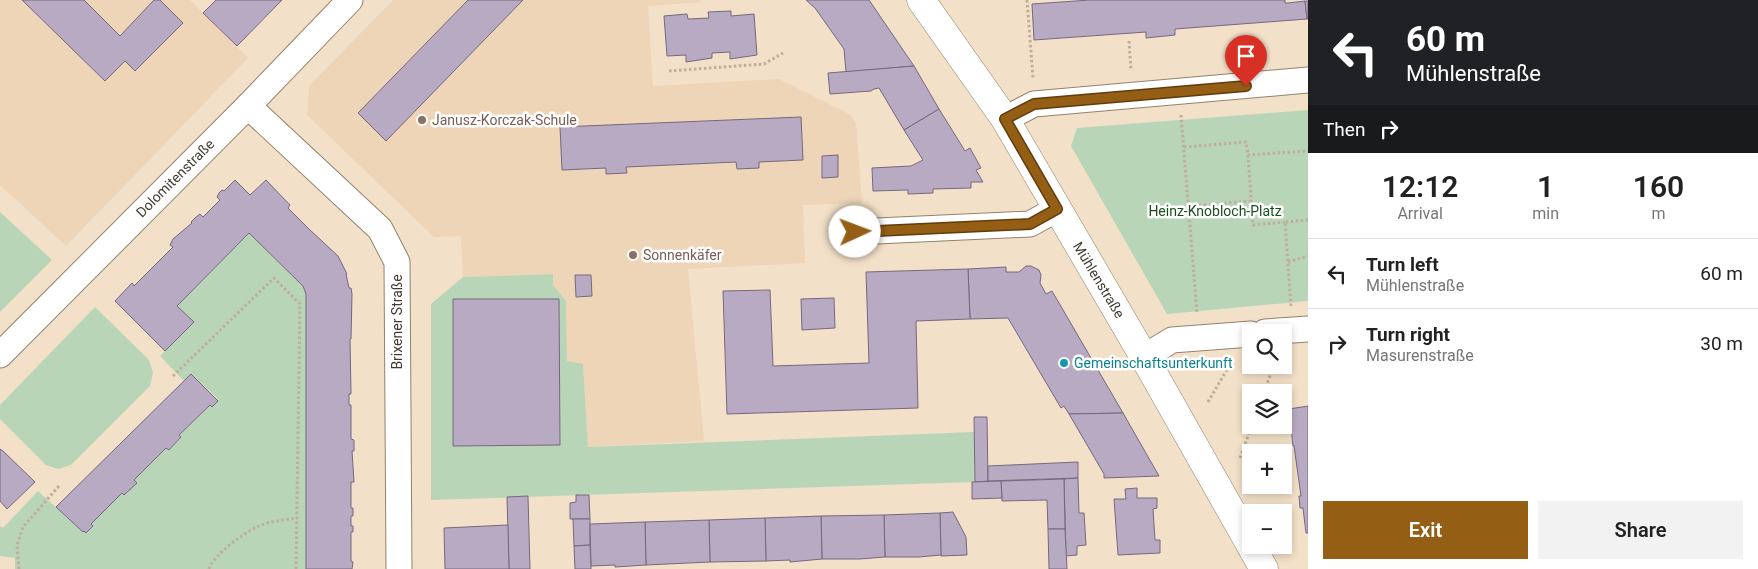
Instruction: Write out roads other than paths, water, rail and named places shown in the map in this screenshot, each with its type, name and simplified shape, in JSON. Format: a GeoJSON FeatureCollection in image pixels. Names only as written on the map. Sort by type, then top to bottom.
{"type":"FeatureCollection","features":[{"type":"Feature","properties":{"kind":"main road","name":"Mühlenstraße"},"geometry":{"type":"LineString","coordinates":[[921,0],[1005,119],[1144,357],[1264,569]]}},
{"type":"Feature","properties":{"kind":"street","name":"Dolomitenstraße"},"geometry":{"type":"LineString","coordinates":[[0,355],[248,106],[350,0]]}},
{"type":"Feature","properties":{"kind":"street"},"geometry":{"type":"LineString","coordinates":[[1005,119],[1034,104],[1308,80]]}},
{"type":"Feature","properties":{"kind":"street","name":"Brixener Straße"},"geometry":{"type":"LineString","coordinates":[[248,106],[380,229],[397,262],[399,569]]}},
{"type":"Feature","properties":{"kind":"street"},"geometry":{"type":"LineString","coordinates":[[855,232],[1030,224],[1057,209]]}},
{"type":"Feature","properties":{"kind":"street"},"geometry":{"type":"LineString","coordinates":[[1292,330],[1308,329]]}},
{"type":"Feature","properties":{"kind":"street"},"geometry":{"type":"LineString","coordinates":[[1144,357],[1172,340],[1242,335]]}},
{"type":"Feature","properties":{"kind":"place","name":"Janusz-Korczak-Schule"},"geometry":{"type":"Point","coordinates":[422,120]}},
{"type":"Feature","properties":{"kind":"place","name":"Sonnenkäfer"},"geometry":{"type":"Point","coordinates":[633,255]}},
{"type":"Feature","properties":{"kind":"place","name":"Gemeinschaftsunterkunft"},"geometry":{"type":"Point","coordinates":[1064,363]}},
{"type":"Feature","properties":{"kind":"park label","name":"Heinz-Knobloch-Platz"},"geometry":{"type":"Point","coordinates":[1215,211]}}]}
